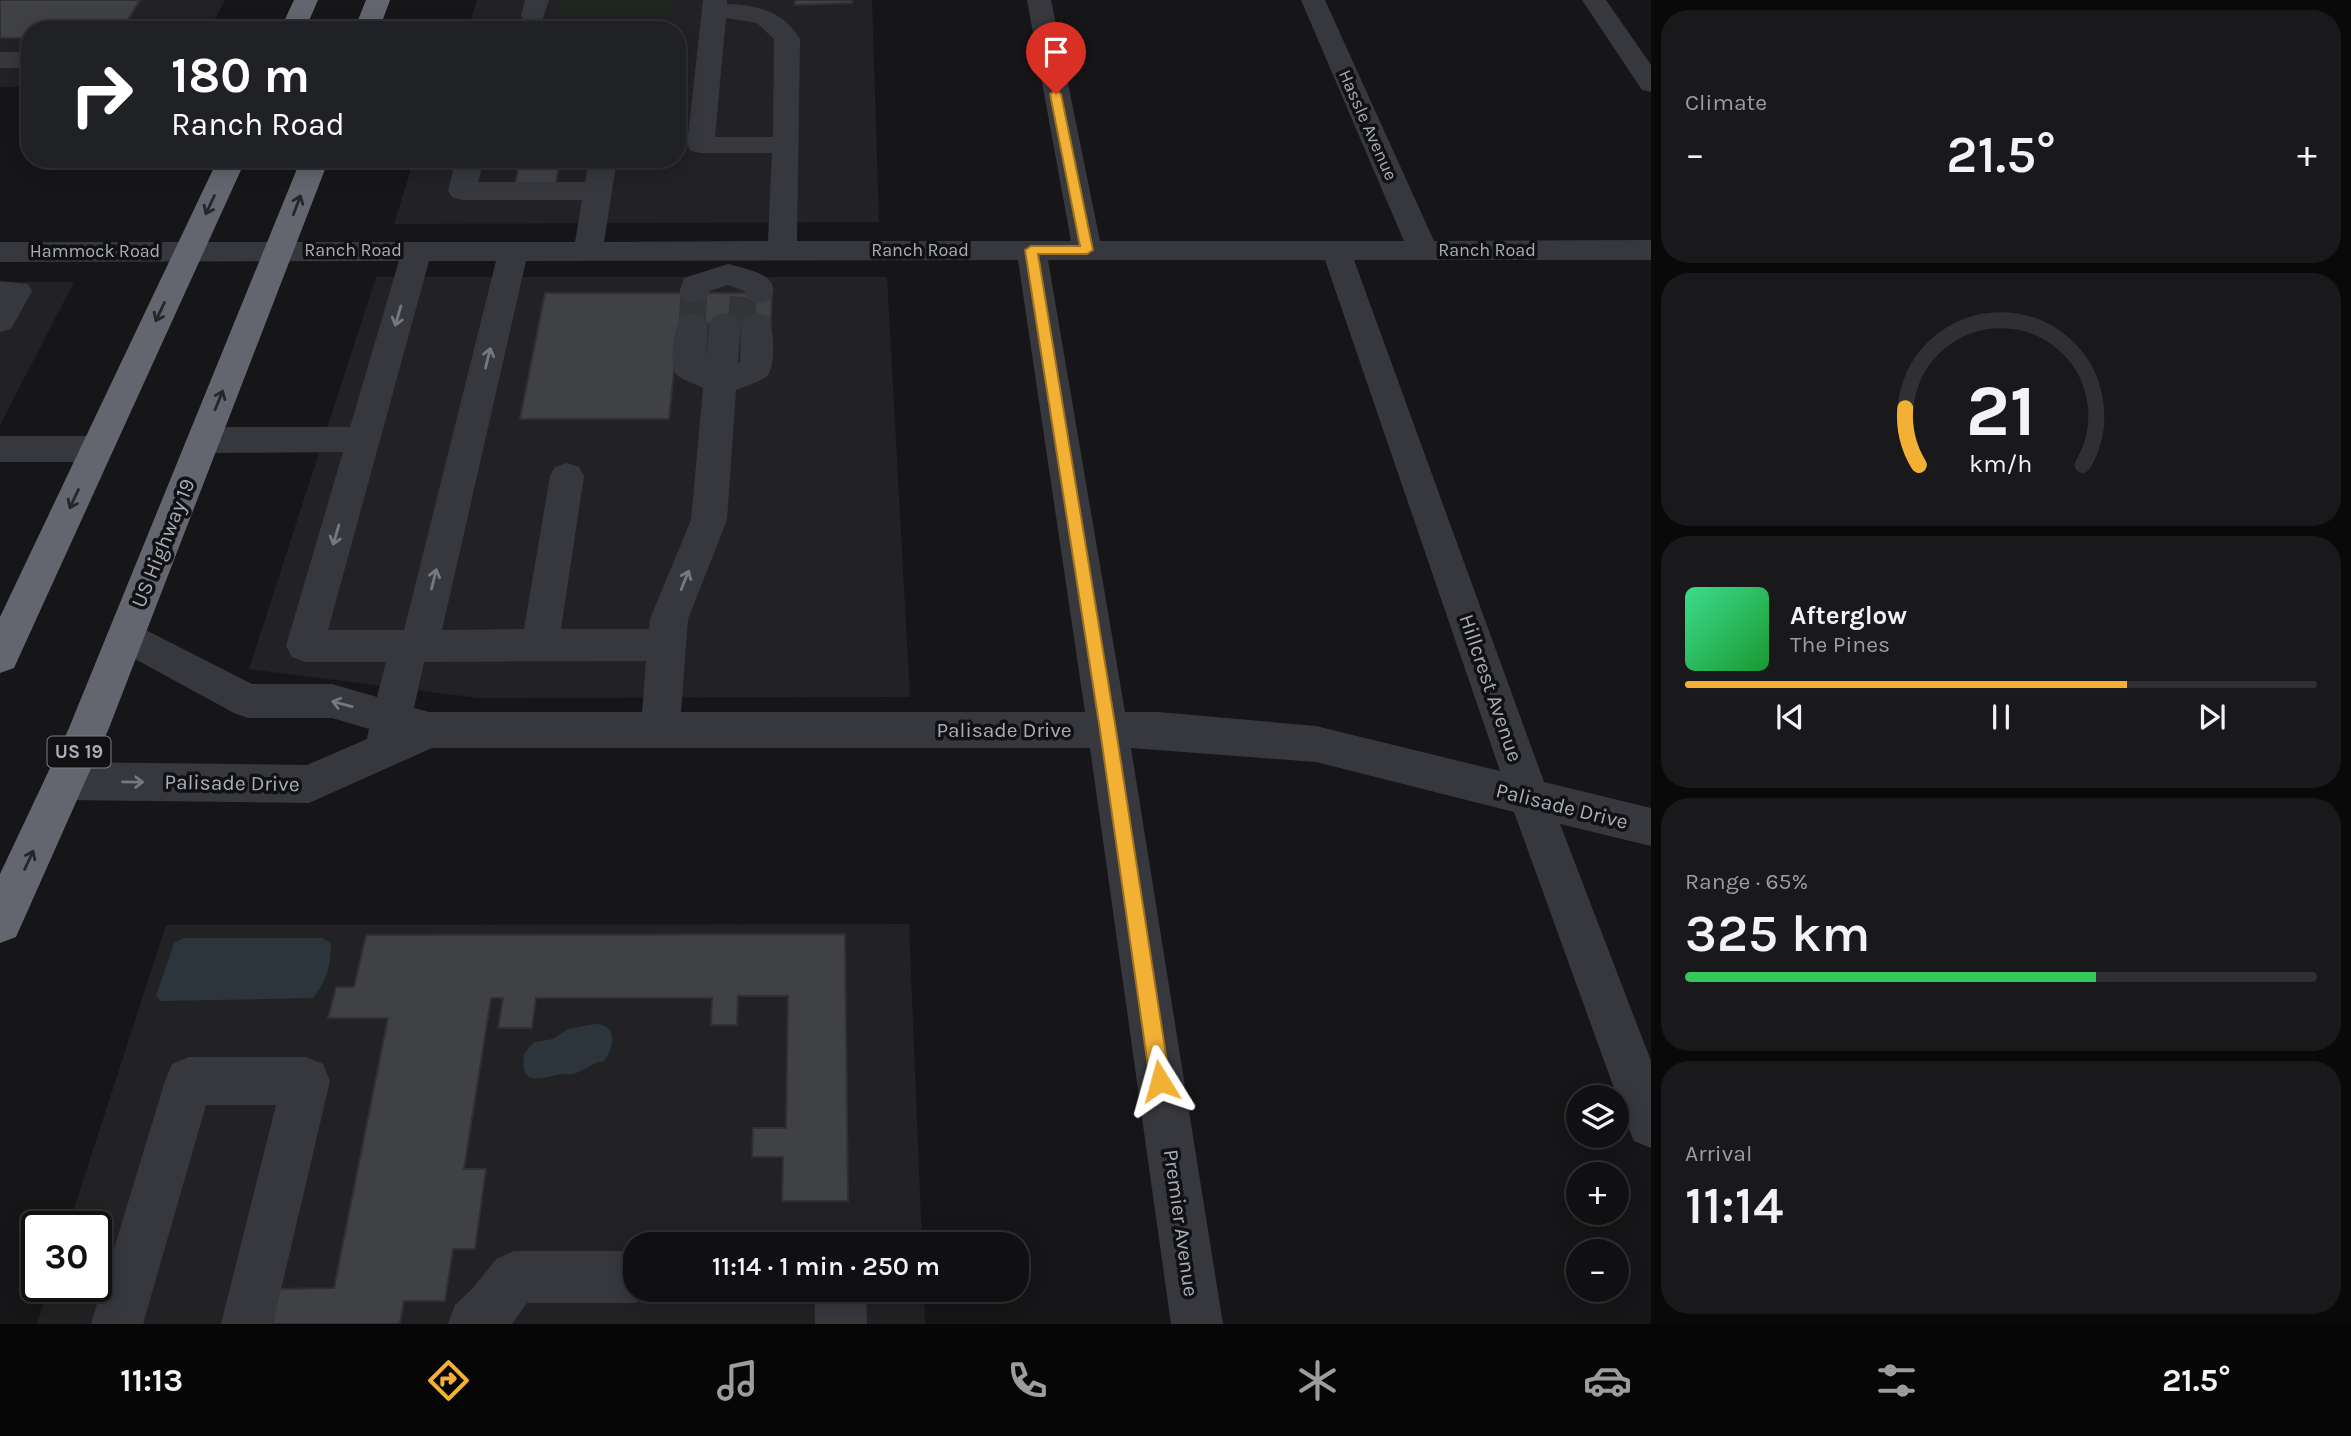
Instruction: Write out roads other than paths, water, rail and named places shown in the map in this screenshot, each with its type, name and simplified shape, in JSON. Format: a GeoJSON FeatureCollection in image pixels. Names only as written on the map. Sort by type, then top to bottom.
{"type":"FeatureCollection","features":[{"type":"Feature","properties":{"kind":"highway"},"geometry":{"type":"LineString","coordinates":[[296,21],[306,0]]}},
{"type":"Feature","properties":{"kind":"highway"},"geometry":{"type":"LineString","coordinates":[[370,21],[378,0]]}},
{"type":"Feature","properties":{"kind":"highway"},"geometry":{"type":"LineString","coordinates":[[0,656],[228,168]]}},
{"type":"Feature","properties":{"kind":"highway","name":"US Highway 19"},"geometry":{"type":"LineString","coordinates":[[0,922],[65,781],[126,636],[311,168]]}},
{"type":"Feature","properties":{"kind":"street"},"geometry":{"type":"LineString","coordinates":[[1039,0],[1087,250]]}},
{"type":"Feature","properties":{"kind":"street","name":"Hassle Avenue"},"geometry":{"type":"LineString","coordinates":[[1313,0],[1423,250]]}},
{"type":"Feature","properties":{"kind":"street"},"geometry":{"type":"LineString","coordinates":[[1594,0],[1651,85]]}},
{"type":"Feature","properties":{"kind":"street"},"geometry":{"type":"LineString","coordinates":[[782,250],[786,145],[788,39],[783,30],[760,16],[715,5],[701,145],[786,145]]}},
{"type":"Feature","properties":{"kind":"street"},"geometry":{"type":"LineString","coordinates":[[0,60],[21,60]]}},
{"type":"Feature","properties":{"kind":"street"},"geometry":{"type":"LineString","coordinates":[[468,168],[462,191],[598,191]]}},
{"type":"Feature","properties":{"kind":"street"},"geometry":{"type":"LineString","coordinates":[[588,250],[602,168]]}},
{"type":"Feature","properties":{"kind":"street","name":"Ranch Road"},"geometry":{"type":"LineString","coordinates":[[189,250],[588,250],[727,284],[782,250],[1643,250]]}},
{"type":"Feature","properties":{"kind":"street","name":"Hammock Road"},"geometry":{"type":"LineString","coordinates":[[0,252],[189,250]]}},
{"type":"Feature","properties":{"kind":"street"},"geometry":{"type":"LineString","coordinates":[[417,250],[305,646],[666,645]]}},
{"type":"Feature","properties":{"kind":"street"},"geometry":{"type":"LineString","coordinates":[[126,636],[248,701],[332,701],[388,734],[414,645],[514,250]]}},
{"type":"Feature","properties":{"kind":"street","name":"Premier Avenue"},"geometry":{"type":"LineString","coordinates":[[1031,250],[1108,730],[1196,1324]]}},
{"type":"Feature","properties":{"kind":"street","name":"Hillcrest Avenue"},"geometry":{"type":"LineString","coordinates":[[1336,250],[1530,799],[1651,1124]]}},
{"type":"Feature","properties":{"kind":"street"},"geometry":{"type":"LineString","coordinates":[[1643,250],[1651,277]]}},
{"type":"Feature","properties":{"kind":"street"},"geometry":{"type":"LineString","coordinates":[[0,290],[17,290],[0,321]]}},
{"type":"Feature","properties":{"kind":"street"},"geometry":{"type":"LineString","coordinates":[[660,730],[669,619],[709,520],[721,383],[739,368],[725,324],[688,367],[721,383]]}},
{"type":"Feature","properties":{"kind":"street"},"geometry":{"type":"LineString","coordinates":[[204,440],[363,439]]}},
{"type":"Feature","properties":{"kind":"street"},"geometry":{"type":"LineString","coordinates":[[0,449],[97,449]]}},
{"type":"Feature","properties":{"kind":"street"},"geometry":{"type":"LineString","coordinates":[[540,645],[568,476]]}},
{"type":"Feature","properties":{"kind":"street","name":"Palisade Drive"},"geometry":{"type":"LineString","coordinates":[[65,781],[309,784],[388,734],[429,730],[1158,730],[1316,744],[1651,827]]}},
{"type":"Feature","properties":{"kind":"street"},"geometry":{"type":"LineString","coordinates":[[117,1324],[189,1081],[306,1081],[247,1324]]}},
{"type":"Feature","properties":{"kind":"street"},"geometry":{"type":"LineString","coordinates":[[474,1324],[492,1307],[514,1277],[623,1277]]}},
{"type":"Feature","properties":{"kind":"street"},"geometry":{"type":"LineString","coordinates":[[840,1302],[841,1324]]}},
{"type":"Feature","properties":{"kind":"tunnel"},"geometry":{"type":"LineString","coordinates":[[692,324],[694,293]]}},
{"type":"Feature","properties":{"kind":"tunnel"},"geometry":{"type":"LineString","coordinates":[[741,324],[744,293]]}}]}
